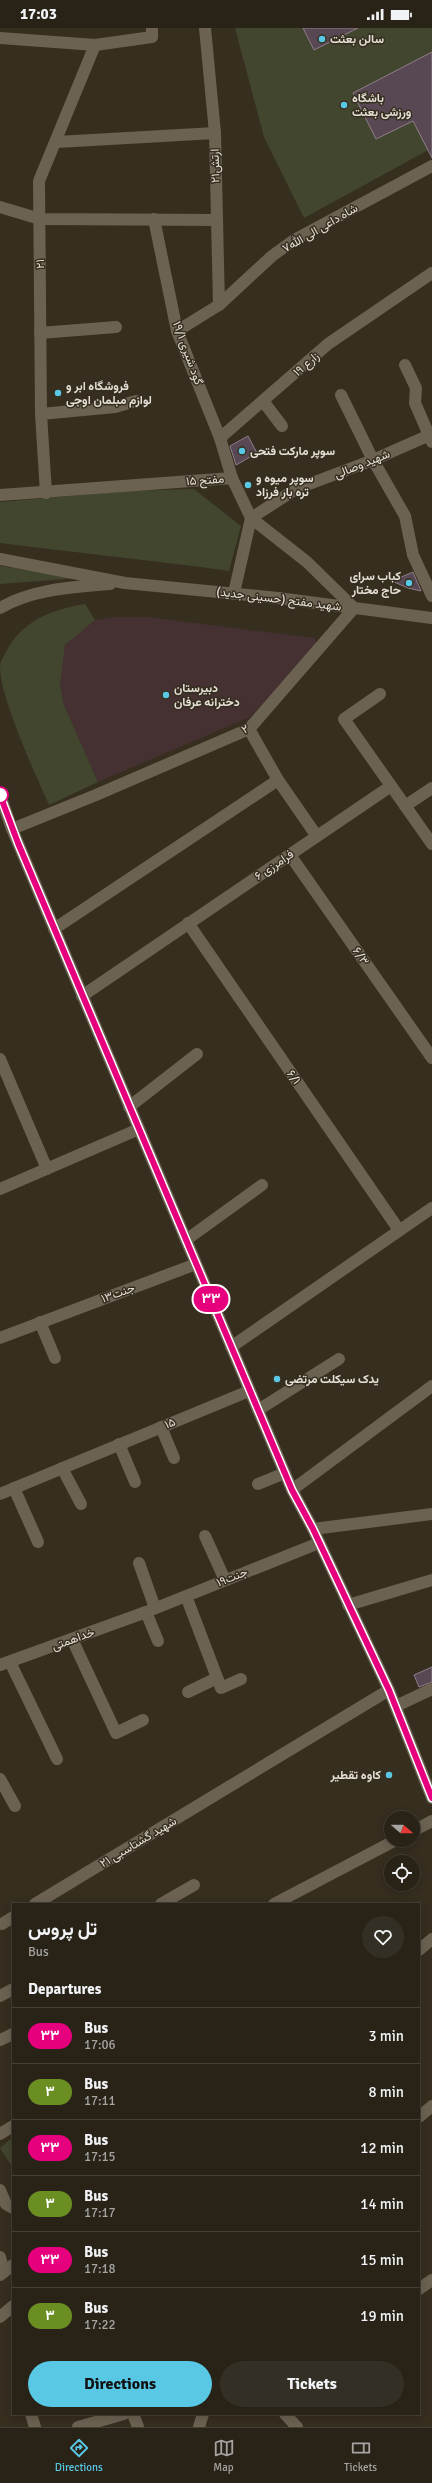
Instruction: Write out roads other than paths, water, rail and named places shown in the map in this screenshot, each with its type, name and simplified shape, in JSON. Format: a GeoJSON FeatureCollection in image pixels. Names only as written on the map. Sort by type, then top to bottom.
{"type":"FeatureCollection","features":[{"type":"Feature","properties":{"kind":"street"},"geometry":{"type":"LineString","coordinates":[[0,38],[95,45],[152,37],[152,28]]}},
{"type":"Feature","properties":{"kind":"street","name":"ارتش۲۱"},"geometry":{"type":"LineString","coordinates":[[205,28],[214,133],[219,305]]}},
{"type":"Feature","properties":{"kind":"street","name":"۲۱"},"geometry":{"type":"LineString","coordinates":[[46,493],[40,414],[39,181],[57,142],[95,45]]}},
{"type":"Feature","properties":{"kind":"street"},"geometry":{"type":"LineString","coordinates":[[57,142],[214,133]]}},
{"type":"Feature","properties":{"kind":"street","name":"شاه داعی الی الله۷"},"geometry":{"type":"LineString","coordinates":[[177,331],[219,305],[272,256],[294,240],[432,166]]}},
{"type":"Feature","properties":{"kind":"street"},"geometry":{"type":"LineString","coordinates":[[0,207],[40,219],[216,220]]}},
{"type":"Feature","properties":{"kind":"street","name":"۱۹/۱ گود شیری"},"geometry":{"type":"LineString","coordinates":[[154,219],[177,331],[220,438]]}},
{"type":"Feature","properties":{"kind":"street","name":"۱۹ زارع"},"geometry":{"type":"LineString","coordinates":[[220,438],[328,344],[432,273]]}},
{"type":"Feature","properties":{"kind":"street"},"geometry":{"type":"LineString","coordinates":[[40,333],[116,327]]}},
{"type":"Feature","properties":{"kind":"street"},"geometry":{"type":"LineString","coordinates":[[405,365],[416,388],[415,403],[431,437]]}},
{"type":"Feature","properties":{"kind":"street"},"geometry":{"type":"LineString","coordinates":[[341,395],[373,460],[405,516],[413,555],[432,596]]}},
{"type":"Feature","properties":{"kind":"street"},"geometry":{"type":"LineString","coordinates":[[40,414],[115,408],[136,401]]}},
{"type":"Feature","properties":{"kind":"street"},"geometry":{"type":"LineString","coordinates":[[262,401],[282,426]]}},
{"type":"Feature","properties":{"kind":"street","name":"شهید وصالی"},"geometry":{"type":"LineString","coordinates":[[251,518],[296,489],[431,437]]}},
{"type":"Feature","properties":{"kind":"street"},"geometry":{"type":"LineString","coordinates":[[220,438],[232,478]]}},
{"type":"Feature","properties":{"kind":"street","name":"مفتح ۱۵"},"geometry":{"type":"LineString","coordinates":[[46,493],[232,478],[251,518],[307,562],[354,608]]}},
{"type":"Feature","properties":{"kind":"street"},"geometry":{"type":"LineString","coordinates":[[0,495],[46,493]]}},
{"type":"Feature","properties":{"kind":"street"},"geometry":{"type":"LineString","coordinates":[[234,593],[251,518]]}},
{"type":"Feature","properties":{"kind":"street"},"geometry":{"type":"LineString","coordinates":[[0,559],[125,583]]}},
{"type":"Feature","properties":{"kind":"street"},"geometry":{"type":"LineString","coordinates":[[0,614],[3,605],[60,588],[125,583]]}},
{"type":"Feature","properties":{"kind":"street","name":"شهید مفتح (حسینی جدید)"},"geometry":{"type":"LineString","coordinates":[[125,583],[234,593],[432,618]]}},
{"type":"Feature","properties":{"kind":"street","name":"۲"},"geometry":{"type":"LineString","coordinates":[[12,829],[96,795],[249,729],[354,608]]}},
{"type":"Feature","properties":{"kind":"street"},"geometry":{"type":"LineString","coordinates":[[380,694],[344,719],[432,844]]}},
{"type":"Feature","properties":{"kind":"street"},"geometry":{"type":"LineString","coordinates":[[249,729],[278,780],[316,835]]}},
{"type":"Feature","properties":{"kind":"street"},"geometry":{"type":"LineString","coordinates":[[54,929],[127,882],[278,780]]}},
{"type":"Feature","properties":{"kind":"street","name":"فرامرزی ۶"},"geometry":{"type":"LineString","coordinates":[[82,996],[290,855],[316,835],[391,786]]}},
{"type":"Feature","properties":{"kind":"street"},"geometry":{"type":"LineString","coordinates":[[405,806],[432,788]]}},
{"type":"Feature","properties":{"kind":"street"},"geometry":{"type":"LineString","coordinates":[[0,795],[12,829],[284,1473],[313,1529],[389,1690],[432,1798]]}},
{"type":"Feature","properties":{"kind":"street","name":"۶/۳"},"geometry":{"type":"LineString","coordinates":[[290,855],[432,1058]]}},
{"type":"Feature","properties":{"kind":"street","name":"۶/۱"},"geometry":{"type":"LineString","coordinates":[[188,923],[399,1230]]}},
{"type":"Feature","properties":{"kind":"street"},"geometry":{"type":"LineString","coordinates":[[129,1106],[197,1054]]}},
{"type":"Feature","properties":{"kind":"street"},"geometry":{"type":"LineString","coordinates":[[0,1059],[47,1169]]}},
{"type":"Feature","properties":{"kind":"street"},"geometry":{"type":"LineString","coordinates":[[0,1189],[139,1129]]}},
{"type":"Feature","properties":{"kind":"street"},"geometry":{"type":"LineString","coordinates":[[186,1240],[262,1184]]}},
{"type":"Feature","properties":{"kind":"street"},"geometry":{"type":"LineString","coordinates":[[231,1347],[432,1208]]}},
{"type":"Feature","properties":{"kind":"street","name":"جنت۱۳"},"geometry":{"type":"LineString","coordinates":[[0,1338],[196,1264]]}},
{"type":"Feature","properties":{"kind":"street"},"geometry":{"type":"LineString","coordinates":[[40,1322],[54,1358]]}},
{"type":"Feature","properties":{"kind":"street"},"geometry":{"type":"LineString","coordinates":[[258,1410],[339,1359]]}},
{"type":"Feature","properties":{"kind":"street"},"geometry":{"type":"LineString","coordinates":[[292,1490],[432,1386]]}},
{"type":"Feature","properties":{"kind":"street","name":"۱۵"},"geometry":{"type":"LineString","coordinates":[[5,1489],[62,1468],[249,1391]]}},
{"type":"Feature","properties":{"kind":"street"},"geometry":{"type":"LineString","coordinates":[[161,1427],[174,1458]]}},
{"type":"Feature","properties":{"kind":"street"},"geometry":{"type":"LineString","coordinates":[[119,1444],[135,1482]]}},
{"type":"Feature","properties":{"kind":"street"},"geometry":{"type":"LineString","coordinates":[[62,1468],[81,1504]]}},
{"type":"Feature","properties":{"kind":"street"},"geometry":{"type":"LineString","coordinates":[[258,1484],[284,1473]]}},
{"type":"Feature","properties":{"kind":"street"},"geometry":{"type":"LineString","coordinates":[[5,1489],[38,1542]]}},
{"type":"Feature","properties":{"kind":"street"},"geometry":{"type":"LineString","coordinates":[[313,1529],[432,1514]]}},
{"type":"Feature","properties":{"kind":"street"},"geometry":{"type":"LineString","coordinates":[[205,1536],[226,1580]]}},
{"type":"Feature","properties":{"kind":"street","name":"جنت۱۹"},"geometry":{"type":"LineString","coordinates":[[151,1610],[319,1543]]}},
{"type":"Feature","properties":{"kind":"street"},"geometry":{"type":"LineString","coordinates":[[139,1563],[158,1641]]}},
{"type":"Feature","properties":{"kind":"street"},"geometry":{"type":"LineString","coordinates":[[348,1604],[432,1580]]}},
{"type":"Feature","properties":{"kind":"street"},"geometry":{"type":"LineString","coordinates":[[186,1596],[221,1688],[242,1679]]}},
{"type":"Feature","properties":{"kind":"street","name":"خداهمتی"},"geometry":{"type":"LineString","coordinates":[[5,1664],[151,1610]]}},
{"type":"Feature","properties":{"kind":"street"},"geometry":{"type":"LineString","coordinates":[[72,1639],[116,1733],[143,1720]]}},
{"type":"Feature","properties":{"kind":"street"},"geometry":{"type":"LineString","coordinates":[[5,1664],[57,1759]]}},
{"type":"Feature","properties":{"kind":"street"},"geometry":{"type":"LineString","coordinates":[[188,1692],[217,1678]]}},
{"type":"Feature","properties":{"kind":"street"},"geometry":{"type":"LineString","coordinates":[[396,1706],[432,1689]]}},
{"type":"Feature","properties":{"kind":"street","name":"شهید گشتاسبی ۲۱"},"geometry":{"type":"LineString","coordinates":[[37,1903],[389,1690]]}},
{"type":"Feature","properties":{"kind":"street"},"geometry":{"type":"LineString","coordinates":[[0,1779],[15,1806]]}},
{"type":"Feature","properties":{"kind":"street"},"geometry":{"type":"LineString","coordinates":[[420,1827],[432,1821]]}},
{"type":"Feature","properties":{"kind":"street"},"geometry":{"type":"LineString","coordinates":[[276,1903],[384,1846]]}},
{"type":"Feature","properties":{"kind":"street"},"geometry":{"type":"LineString","coordinates":[[163,1903],[194,1885]]}},
{"type":"Feature","properties":{"kind":"street"},"geometry":{"type":"LineString","coordinates":[[2,1924],[12,1919]]}},
{"type":"Feature","properties":{"kind":"street"},"geometry":{"type":"LineString","coordinates":[[420,1949],[432,1939]]}},
{"type":"Feature","properties":{"kind":"street"},"geometry":{"type":"LineString","coordinates":[[0,1996],[12,1990]]}},
{"type":"Feature","properties":{"kind":"street"},"geometry":{"type":"LineString","coordinates":[[0,2040],[12,2034]]}},
{"type":"Feature","properties":{"kind":"street"},"geometry":{"type":"LineString","coordinates":[[420,2116],[432,2106]]}},
{"type":"Feature","properties":{"kind":"street"},"geometry":{"type":"LineString","coordinates":[[0,2134],[12,2127]]}},
{"type":"Feature","properties":{"kind":"street"},"geometry":{"type":"LineString","coordinates":[[0,2190],[6,2204],[12,2207]]}},
{"type":"Feature","properties":{"kind":"street"},"geometry":{"type":"LineString","coordinates":[[0,2257],[6,2271]]}},
{"type":"Feature","properties":{"kind":"street"},"geometry":{"type":"LineString","coordinates":[[420,2288],[432,2280]]}},
{"type":"Feature","properties":{"kind":"street"},"geometry":{"type":"LineString","coordinates":[[0,2317],[12,2307]]}},
{"type":"Feature","properties":{"kind":"street"},"geometry":{"type":"LineString","coordinates":[[31,2415],[35,2427]]}},
{"type":"Feature","properties":{"kind":"street"},"geometry":{"type":"LineString","coordinates":[[78,2427],[120,2415]]}},
{"type":"Feature","properties":{"kind":"street"},"geometry":{"type":"LineString","coordinates":[[133,2415],[138,2427]]}},
{"type":"Feature","properties":{"kind":"street"},"geometry":{"type":"LineString","coordinates":[[200,2427],[203,2415]]}},
{"type":"Feature","properties":{"kind":"street"},"geometry":{"type":"LineString","coordinates":[[286,2415],[297,2427]]}},
{"type":"Feature","properties":{"kind":"place","name":"سالن بعثت"},"geometry":{"type":"Point","coordinates":[322,39]}},
{"type":"Feature","properties":{"kind":"place","name":"باشگاه ورزشی بعثت"},"geometry":{"type":"Point","coordinates":[344,105]}},
{"type":"Feature","properties":{"kind":"place","name":"فروشگاه ابر و لوازم مبلمان اوجی"},"geometry":{"type":"Point","coordinates":[58,393]}},
{"type":"Feature","properties":{"kind":"place","name":"سوپر مارکت فتحی"},"geometry":{"type":"Point","coordinates":[242,451]}},
{"type":"Feature","properties":{"kind":"place","name":"سوپر میوه و تره بار فرزاد"},"geometry":{"type":"Point","coordinates":[248,485]}},
{"type":"Feature","properties":{"kind":"place","name":"کباب سرای حاج مختار"},"geometry":{"type":"Point","coordinates":[409,583]}},
{"type":"Feature","properties":{"kind":"place","name":"دبیرستان دخترانه عرفان"},"geometry":{"type":"Point","coordinates":[166,695]}},
{"type":"Feature","properties":{"kind":"place","name":"یدک سیکلت مرتضی"},"geometry":{"type":"Point","coordinates":[277,1379]}},
{"type":"Feature","properties":{"kind":"place","name":"کاوه تقطیر"},"geometry":{"type":"Point","coordinates":[389,1775]}}]}
